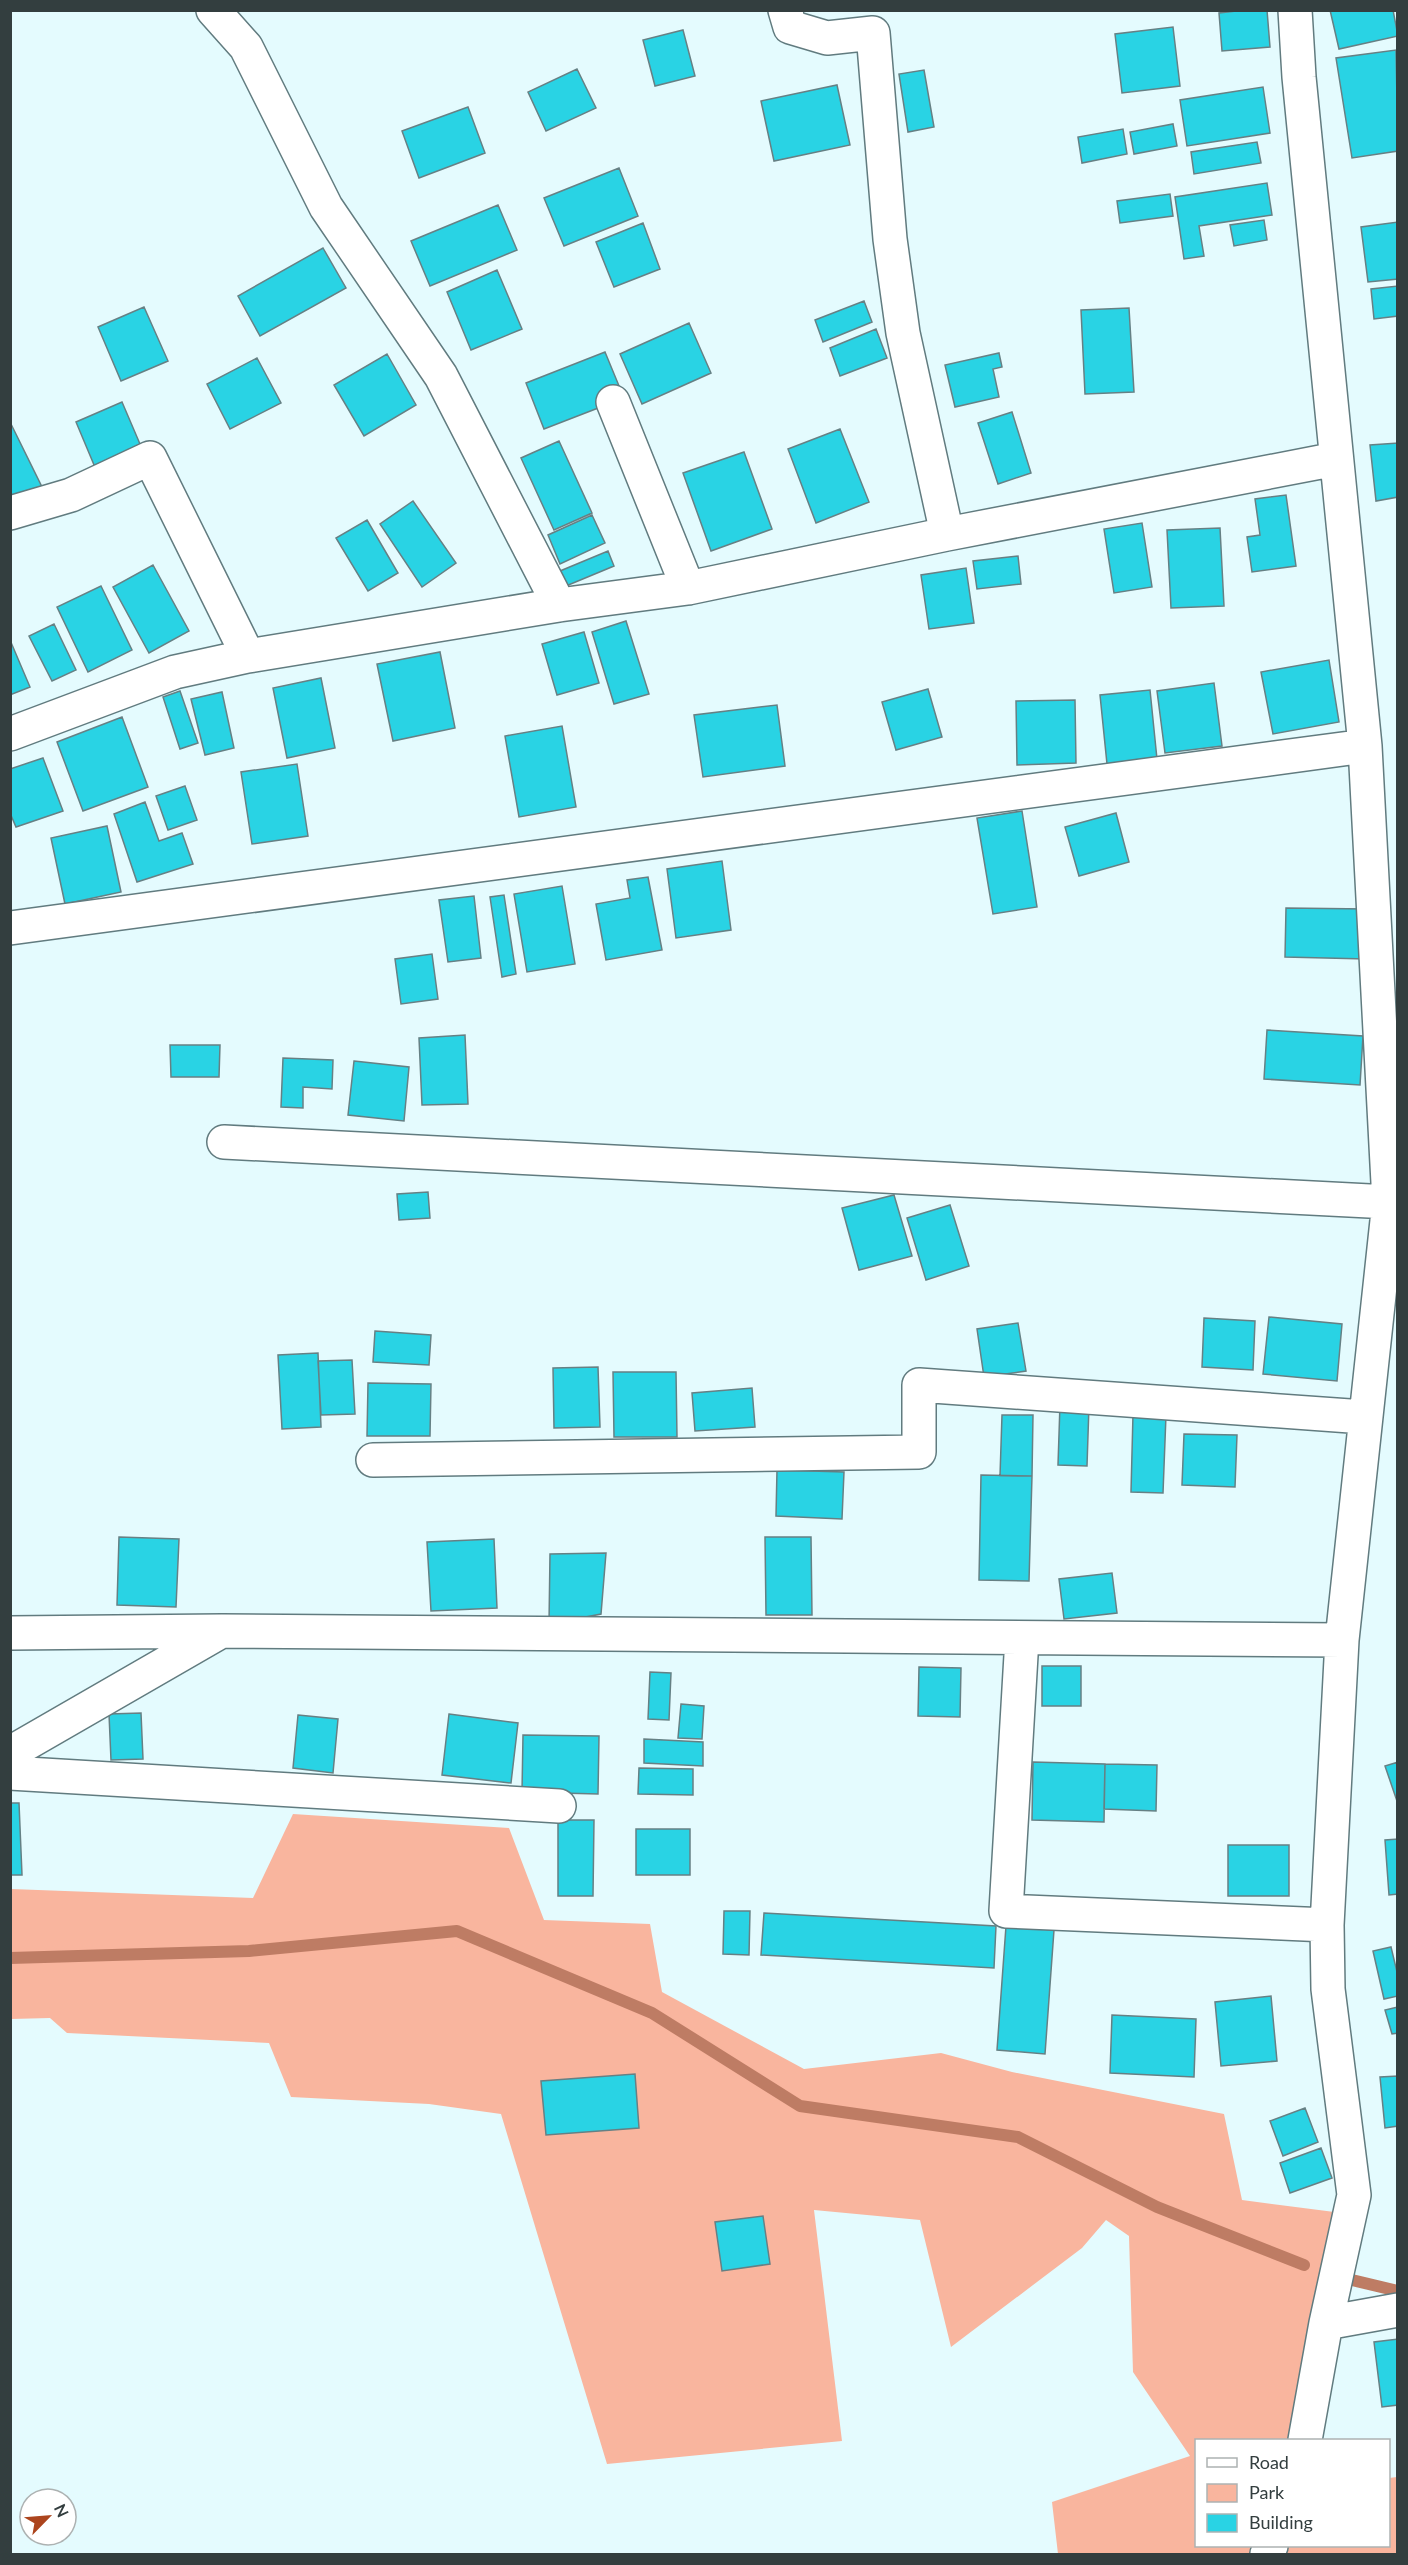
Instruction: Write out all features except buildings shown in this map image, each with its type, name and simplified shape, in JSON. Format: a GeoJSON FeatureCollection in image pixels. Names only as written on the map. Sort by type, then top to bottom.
{"type":"FeatureCollection","features":[{"type":"Feature","properties":{"kind":"street"},"geometry":{"type":"LineString","coordinates":[[213,10],[246,47],[326,207],[441,376],[559,605]]}},
{"type":"Feature","properties":{"kind":"street"},"geometry":{"type":"LineString","coordinates":[[785,10],[790,27],[827,38],[873,33],[890,239],[903,333],[947,534]]}},
{"type":"Feature","properties":{"kind":"street"},"geometry":{"type":"LineString","coordinates":[[1295,10],[1300,88],[1365,746],[1393,1201],[1364,1417],[1342,1640],[1327,1925],[1328,1989],[1354,2194],[1326,2323],[1305,2439]]}},
{"type":"Feature","properties":{"kind":"street"},"geometry":{"type":"LineString","coordinates":[[613,402],[688,588]]}},
{"type":"Feature","properties":{"kind":"street"},"geometry":{"type":"LineString","coordinates":[[10,513],[71,495],[150,458],[248,656]]}},
{"type":"Feature","properties":{"kind":"street"},"geometry":{"type":"LineString","coordinates":[[10,734],[175,672],[248,656],[559,605],[688,588],[947,534],[1336,459]]}},
{"type":"Feature","properties":{"kind":"street"},"geometry":{"type":"LineString","coordinates":[[10,928],[1365,746]]}},
{"type":"Feature","properties":{"kind":"street"},"geometry":{"type":"LineString","coordinates":[[224,1142],[1393,1201]]}},
{"type":"Feature","properties":{"kind":"street"},"geometry":{"type":"LineString","coordinates":[[373,1460],[919,1452],[919,1385],[1364,1417]]}},
{"type":"Feature","properties":{"kind":"street"},"geometry":{"type":"LineString","coordinates":[[10,1633],[222,1631],[1342,1640]]}},
{"type":"Feature","properties":{"kind":"street"},"geometry":{"type":"LineString","coordinates":[[10,1753],[222,1631]]}},
{"type":"Feature","properties":{"kind":"street"},"geometry":{"type":"LineString","coordinates":[[1022,1638],[1006,1911],[1327,1925]]}},
{"type":"Feature","properties":{"kind":"street"},"geometry":{"type":"LineString","coordinates":[[10,1773],[559,1806]]}},
{"type":"Feature","properties":{"kind":"street"},"geometry":{"type":"LineString","coordinates":[[1326,2323],[1398,2310]]}},
{"type":"Feature","properties":{"kind":"green space"},"geometry":{"type":"Polygon","coordinates":[[[293,1814],[509,1828],[544,1920],[650,1924],[662,1992],[804,2069],[941,2053],[1012,2072],[1224,2114],[1242,2200],[1350,2214],[1305,2439],[1195,2439],[1195,2547],[1390,2547],[1390,2478],[1397,2477],[1397,2554],[1058,2554],[1052,2502],[1190,2456],[1133,2372],[1129,2236],[1106,2220],[1082,2248],[951,2347],[920,2220],[814,2210],[842,2441],[607,2464],[501,2114],[429,2104],[291,2097],[269,2043],[67,2033],[50,2018],[11,2019],[11,1889],[253,1898],[293,1814]]]}},
{"type":"Feature","properties":{"kind":"waterway"},"geometry":{"type":"LineString","coordinates":[[10,1958],[249,1951],[457,1931],[652,2013],[800,2106],[1018,2137],[1157,2207],[1304,2265]]}},
{"type":"Feature","properties":{"kind":"waterway"},"geometry":{"type":"LineString","coordinates":[[1352,2280],[1398,2291]]}}]}
